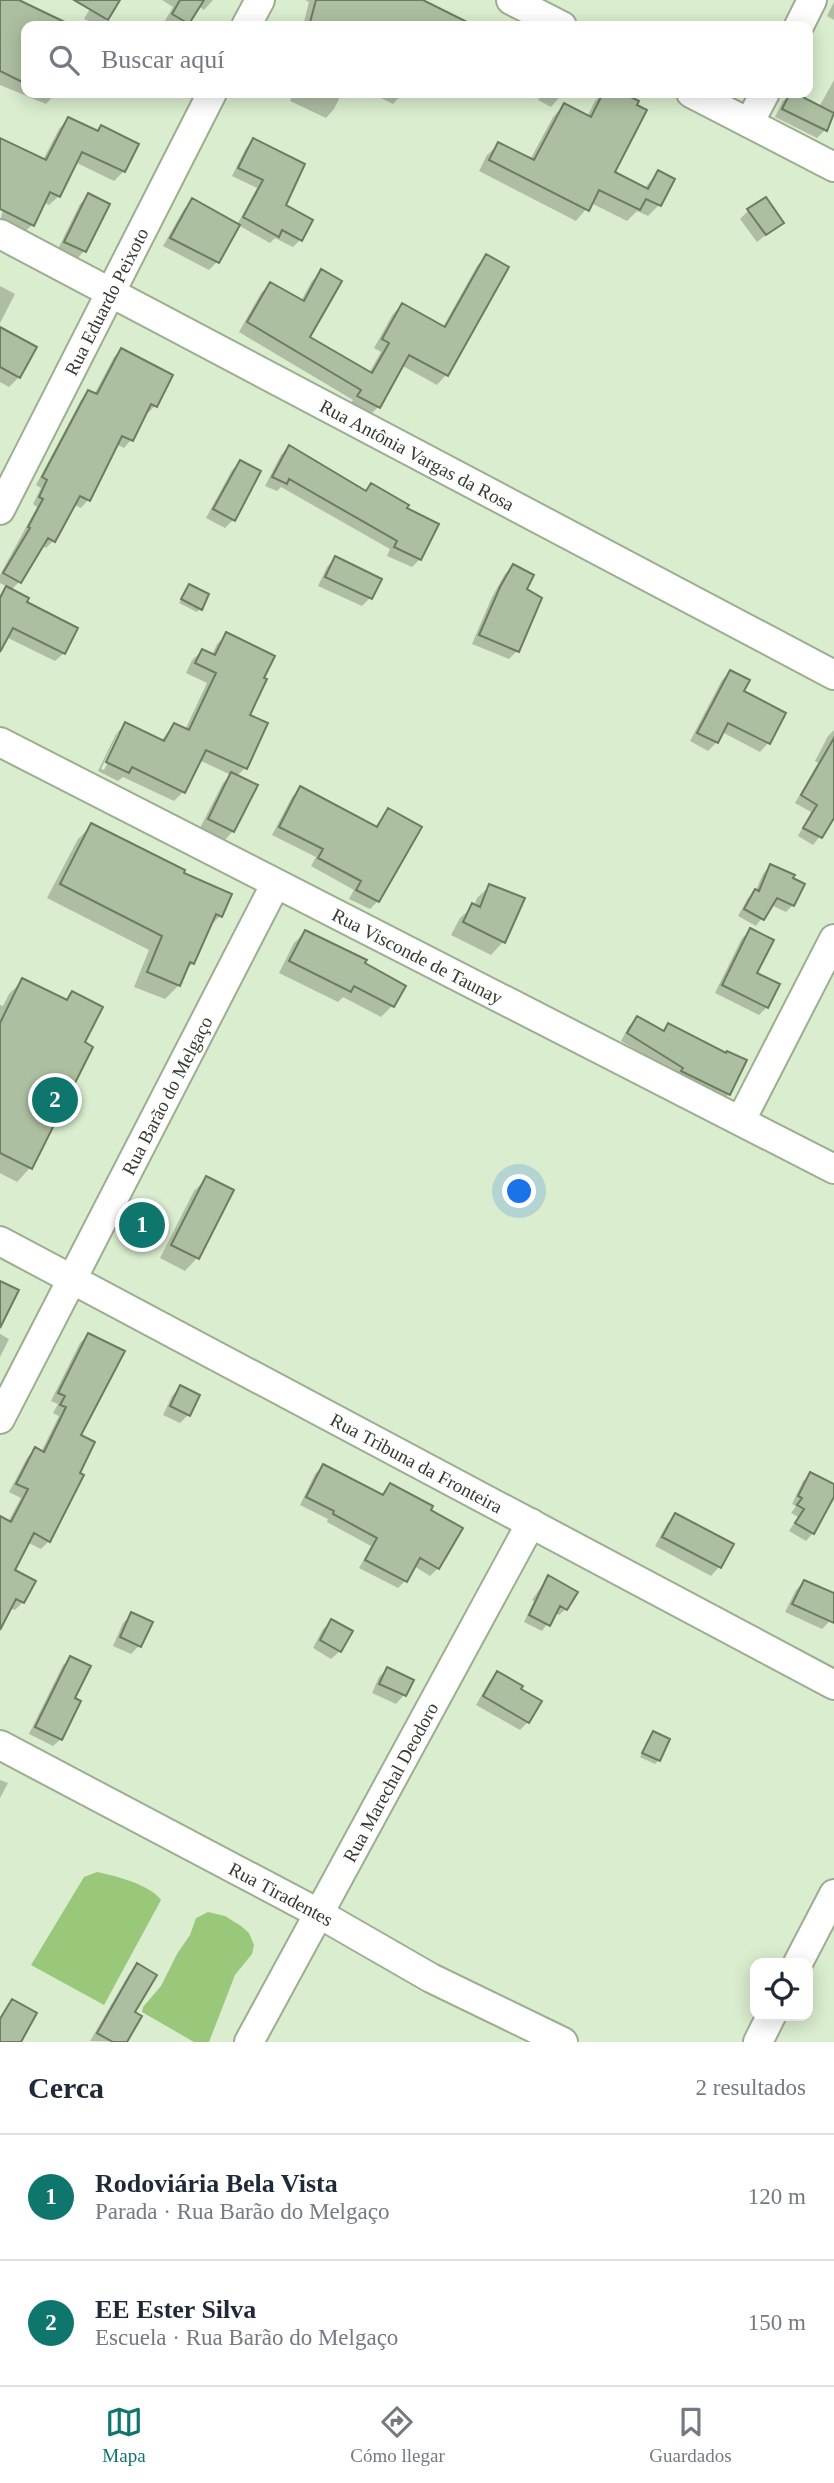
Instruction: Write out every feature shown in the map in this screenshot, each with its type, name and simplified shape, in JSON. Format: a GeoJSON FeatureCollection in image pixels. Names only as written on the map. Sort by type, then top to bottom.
{"type":"FeatureCollection","features":[{"type":"Feature","properties":{"kind":"street"},"geometry":{"type":"LineString","coordinates":[[249,21],[260,0]]}},
{"type":"Feature","properties":{"kind":"street"},"geometry":{"type":"LineString","coordinates":[[511,0],[552,21]]}},
{"type":"Feature","properties":{"kind":"street"},"geometry":{"type":"LineString","coordinates":[[802,21],[812,0]]}},
{"type":"Feature","properties":{"kind":"street","name":"Rua Eduardo Peixoto"},"geometry":{"type":"LineString","coordinates":[[0,510],[9,473],[209,98]]}},
{"type":"Feature","properties":{"kind":"street"},"geometry":{"type":"LineString","coordinates":[[701,98],[834,167]]}},
{"type":"Feature","properties":{"kind":"street"},"geometry":{"type":"LineString","coordinates":[[749,123],[762,98]]}},
{"type":"Feature","properties":{"kind":"street","name":"Rua Antônia Vargas da Rosa"},"geometry":{"type":"LineString","coordinates":[[0,234],[834,675]]}},
{"type":"Feature","properties":{"kind":"street","name":"Rua Visconde de Taunay"},"geometry":{"type":"LineString","coordinates":[[0,742],[834,1169]]}},
{"type":"Feature","properties":{"kind":"street","name":"Rua Barão do Melgaço"},"geometry":{"type":"LineString","coordinates":[[0,1419],[275,885]]}},
{"type":"Feature","properties":{"kind":"street"},"geometry":{"type":"LineString","coordinates":[[741,1120],[834,939]]}},
{"type":"Feature","properties":{"kind":"street","name":"Rua Tribuna da Fronteira"},"geometry":{"type":"LineString","coordinates":[[0,1241],[834,1685]]}},
{"type":"Feature","properties":{"kind":"street","name":"Rua Marechal Deodoro"},"geometry":{"type":"LineString","coordinates":[[249,2042],[531,1523]]}},
{"type":"Feature","properties":{"kind":"street","name":"Rua Tiradentes"},"geometry":{"type":"LineString","coordinates":[[0,1745],[318,1913],[431,1978],[563,2042]]}},
{"type":"Feature","properties":{"kind":"street"},"geometry":{"type":"LineString","coordinates":[[801,1958],[834,1894]]}},
{"type":"Feature","properties":{"kind":"street"},"geometry":{"type":"LineString","coordinates":[[758,2042],[768,2021]]}},
{"type":"Feature","properties":{"kind":"shaded area"},"geometry":{"type":"Polygon","coordinates":[[[97,1872],[140,1885],[161,1900],[104,2005],[31,1965],[84,1877],[97,1872]]]}},
{"type":"Feature","properties":{"kind":"shaded area"},"geometry":{"type":"Polygon","coordinates":[[[208,1912],[225,1916],[241,1926],[249,1933],[254,1945],[252,1954],[235,1975],[209,2042],[194,2042],[142,2012],[143,2007],[161,1986],[190,1935],[196,1918],[208,1912]]]}},
{"type":"Feature","properties":{"kind":"building"},"geometry":{"type":"Polygon","coordinates":[[[0,0],[19,0],[63,21],[21,21],[21,82],[0,71],[0,0]]]}},
{"type":"Feature","properties":{"kind":"building"},"geometry":{"type":"Polygon","coordinates":[[[74,0],[120,0],[108,20],[74,0]]]}},
{"type":"Feature","properties":{"kind":"building"},"geometry":{"type":"Polygon","coordinates":[[[180,0],[204,0],[191,21],[184,21],[172,14],[180,0]]]}},
{"type":"Feature","properties":{"kind":"building"},"geometry":{"type":"Polygon","coordinates":[[[316,0],[423,0],[465,21],[310,21],[316,0]]]}},
{"type":"Feature","properties":{"kind":"building"},"geometry":{"type":"Polygon","coordinates":[[[600,98],[633,98],[639,101],[637,105],[647,110],[615,172],[648,189],[658,170],[675,179],[661,206],[646,199],[640,210],[599,190],[589,211],[489,160],[498,142],[534,160],[564,103],[591,117],[600,98]]]}},
{"type":"Feature","properties":{"kind":"building"},"geometry":{"type":"Polygon","coordinates":[[[788,98],[805,98],[834,113],[827,131],[782,109],[788,98]]]}},
{"type":"Feature","properties":{"kind":"building"},"geometry":{"type":"Polygon","coordinates":[[[68,117],[98,131],[101,125],[139,144],[125,172],[82,152],[60,197],[50,192],[34,226],[0,209],[0,138],[46,160],[68,117]]]}},
{"type":"Feature","properties":{"kind":"building"},"geometry":{"type":"Polygon","coordinates":[[[253,138],[305,164],[286,205],[313,220],[302,241],[282,230],[279,237],[243,217],[263,180],[238,168],[253,138]]]}},
{"type":"Feature","properties":{"kind":"building"},"geometry":{"type":"Polygon","coordinates":[[[88,193],[110,204],[86,252],[64,242],[88,193]]]}},
{"type":"Feature","properties":{"kind":"building"},"geometry":{"type":"Polygon","coordinates":[[[766,197],[784,223],[766,235],[747,209],[766,197]]]}},
{"type":"Feature","properties":{"kind":"building"},"geometry":{"type":"Polygon","coordinates":[[[192,198],[240,225],[219,263],[170,238],[192,198]]]}},
{"type":"Feature","properties":{"kind":"building"},"geometry":{"type":"Polygon","coordinates":[[[486,254],[509,267],[448,376],[409,355],[380,408],[357,396],[361,390],[247,322],[270,282],[304,301],[321,269],[342,281],[310,337],[372,373],[389,343],[382,339],[402,303],[445,327],[486,254]]]}},
{"type":"Feature","properties":{"kind":"building"},"geometry":{"type":"Polygon","coordinates":[[[0,327],[37,347],[20,378],[0,367],[0,327]]]}},
{"type":"Feature","properties":{"kind":"building"},"geometry":{"type":"Polygon","coordinates":[[[121,348],[173,375],[157,407],[151,404],[133,441],[122,436],[90,501],[80,496],[55,542],[48,538],[21,583],[3,573],[30,528],[28,527],[43,499],[39,497],[47,480],[42,477],[88,390],[97,394],[121,348]]]}},
{"type":"Feature","properties":{"kind":"building"},"geometry":{"type":"Polygon","coordinates":[[[289,445],[366,491],[371,483],[409,505],[407,508],[439,524],[421,560],[394,547],[397,541],[289,479],[287,484],[272,477],[289,445]]]}},
{"type":"Feature","properties":{"kind":"building"},"geometry":{"type":"Polygon","coordinates":[[[240,460],[261,471],[235,521],[213,509],[240,460]]]}},
{"type":"Feature","properties":{"kind":"building"},"geometry":{"type":"Polygon","coordinates":[[[335,556],[382,579],[372,599],[325,577],[335,556]]]}},
{"type":"Feature","properties":{"kind":"building"},"geometry":{"type":"Polygon","coordinates":[[[513,564],[534,575],[527,589],[542,598],[519,652],[479,635],[513,564]]]}},
{"type":"Feature","properties":{"kind":"building"},"geometry":{"type":"Polygon","coordinates":[[[189,584],[209,594],[202,610],[181,599],[189,584]]]}},
{"type":"Feature","properties":{"kind":"building"},"geometry":{"type":"Polygon","coordinates":[[[6,586],[29,598],[27,602],[78,628],[65,654],[13,628],[0,652],[0,598],[6,586]]]}},
{"type":"Feature","properties":{"kind":"building"},"geometry":{"type":"Polygon","coordinates":[[[226,632],[275,656],[250,715],[268,723],[247,769],[206,750],[185,793],[132,767],[129,773],[106,762],[125,722],[164,741],[174,723],[189,730],[216,673],[195,663],[202,649],[215,655],[226,632]]]}},
{"type":"Feature","properties":{"kind":"building"},"geometry":{"type":"Polygon","coordinates":[[[730,670],[750,680],[744,691],[786,713],[770,744],[728,723],[718,743],[697,733],[730,670]]]}},
{"type":"Feature","properties":{"kind":"building"},"geometry":{"type":"Polygon","coordinates":[[[834,738],[834,818],[822,838],[803,828],[817,805],[801,795],[834,738]]]}},
{"type":"Feature","properties":{"kind":"building"},"geometry":{"type":"Polygon","coordinates":[[[231,772],[258,785],[234,832],[208,819],[231,772]]]}},
{"type":"Feature","properties":{"kind":"building"},"geometry":{"type":"Polygon","coordinates":[[[300,786],[377,827],[388,808],[422,827],[379,902],[356,890],[361,881],[318,858],[323,849],[279,827],[300,786]]]}},
{"type":"Feature","properties":{"kind":"building"},"geometry":{"type":"Polygon","coordinates":[[[91,823],[185,870],[184,873],[232,894],[222,917],[216,914],[194,964],[190,962],[180,986],[147,972],[162,936],[60,884],[91,823]]]}},
{"type":"Feature","properties":{"kind":"building"},"geometry":{"type":"Polygon","coordinates":[[[770,864],[795,875],[793,878],[805,884],[794,906],[777,898],[764,920],[744,909],[755,889],[759,891],[770,864]]]}},
{"type":"Feature","properties":{"kind":"building"},"geometry":{"type":"Polygon","coordinates":[[[489,884],[525,898],[505,943],[463,922],[472,903],[480,907],[489,884]]]}},
{"type":"Feature","properties":{"kind":"building"},"geometry":{"type":"Polygon","coordinates":[[[750,928],[774,940],[757,973],[780,984],[768,1008],[722,985],[750,928]]]}},
{"type":"Feature","properties":{"kind":"building"},"geometry":{"type":"Polygon","coordinates":[[[305,930],[367,960],[365,963],[406,986],[394,1007],[354,986],[351,992],[289,961],[305,930]]]}},
{"type":"Feature","properties":{"kind":"building"},"geometry":{"type":"Polygon","coordinates":[[[22,978],[67,1000],[72,991],[103,1007],[85,1042],[93,1047],[32,1169],[0,1153],[0,1023],[22,978]]]}},
{"type":"Feature","properties":{"kind":"building"},"geometry":{"type":"Polygon","coordinates":[[[637,1016],[664,1031],[668,1023],[726,1053],[727,1051],[747,1060],[730,1095],[681,1071],[683,1068],[627,1033],[637,1016]]]}},
{"type":"Feature","properties":{"kind":"building"},"geometry":{"type":"Polygon","coordinates":[[[206,1176],[234,1190],[199,1259],[171,1245],[206,1176]]]}},
{"type":"Feature","properties":{"kind":"building"},"geometry":{"type":"Polygon","coordinates":[[[0,1281],[19,1290],[0,1328],[0,1281]]]}},
{"type":"Feature","properties":{"kind":"building"},"geometry":{"type":"Polygon","coordinates":[[[88,1333],[125,1351],[81,1435],[95,1442],[80,1473],[84,1475],[50,1542],[34,1533],[15,1570],[36,1581],[24,1603],[16,1599],[0,1630],[0,1516],[11,1522],[28,1489],[16,1484],[35,1447],[44,1452],[66,1407],[60,1405],[65,1396],[58,1393],[88,1333]]]}},
{"type":"Feature","properties":{"kind":"building"},"geometry":{"type":"Polygon","coordinates":[[[180,1385],[200,1395],[190,1416],[170,1406],[180,1385]]]}},
{"type":"Feature","properties":{"kind":"building"},"geometry":{"type":"Polygon","coordinates":[[[323,1464],[383,1495],[390,1483],[433,1506],[431,1510],[463,1528],[439,1569],[420,1558],[407,1582],[365,1560],[377,1538],[306,1497],[323,1464]]]}},
{"type":"Feature","properties":{"kind":"building"},"geometry":{"type":"Polygon","coordinates":[[[810,1472],[834,1484],[834,1497],[814,1534],[795,1523],[804,1509],[797,1505],[802,1498],[798,1496],[810,1472]]]}},
{"type":"Feature","properties":{"kind":"building"},"geometry":{"type":"Polygon","coordinates":[[[675,1513],[734,1544],[721,1568],[662,1537],[675,1513]]]}},
{"type":"Feature","properties":{"kind":"building"},"geometry":{"type":"Polygon","coordinates":[[[548,1575],[578,1592],[567,1610],[560,1606],[550,1626],[529,1615],[548,1575]]]}},
{"type":"Feature","properties":{"kind":"building"},"geometry":{"type":"Polygon","coordinates":[[[804,1580],[834,1593],[834,1623],[792,1604],[804,1580]]]}},
{"type":"Feature","properties":{"kind":"building"},"geometry":{"type":"Polygon","coordinates":[[[131,1612],[153,1622],[141,1647],[120,1637],[131,1612]]]}},
{"type":"Feature","properties":{"kind":"building"},"geometry":{"type":"Polygon","coordinates":[[[331,1619],[353,1631],[341,1652],[320,1640],[331,1619]]]}},
{"type":"Feature","properties":{"kind":"building"},"geometry":{"type":"Polygon","coordinates":[[[70,1656],[91,1666],[75,1698],[81,1701],[62,1740],[35,1727],[70,1656]]]}},
{"type":"Feature","properties":{"kind":"building"},"geometry":{"type":"Polygon","coordinates":[[[387,1667],[414,1680],[406,1696],[379,1684],[387,1667]]]}},
{"type":"Feature","properties":{"kind":"building"},"geometry":{"type":"Polygon","coordinates":[[[497,1671],[542,1701],[529,1723],[483,1696],[497,1671]]]}},
{"type":"Feature","properties":{"kind":"building"},"geometry":{"type":"Polygon","coordinates":[[[653,1731],[670,1739],[660,1761],[642,1753],[653,1731]]]}},
{"type":"Feature","properties":{"kind":"building"},"geometry":{"type":"Polygon","coordinates":[[[137,1963],[157,1975],[135,2012],[142,2016],[127,2042],[113,2042],[97,2033],[137,1963]]]}},
{"type":"Feature","properties":{"kind":"building"},"geometry":{"type":"Polygon","coordinates":[[[12,1999],[37,2013],[21,2042],[0,2042],[0,2019],[12,1999]]]}},
{"type":"Feature","properties":{"kind":"place","name":"EE Ester Silva"},"geometry":{"type":"Point","coordinates":[55,1100]}},
{"type":"Feature","properties":{"kind":"place","name":"Rodoviária Bela Vista"},"geometry":{"type":"Point","coordinates":[142,1225]}}]}
